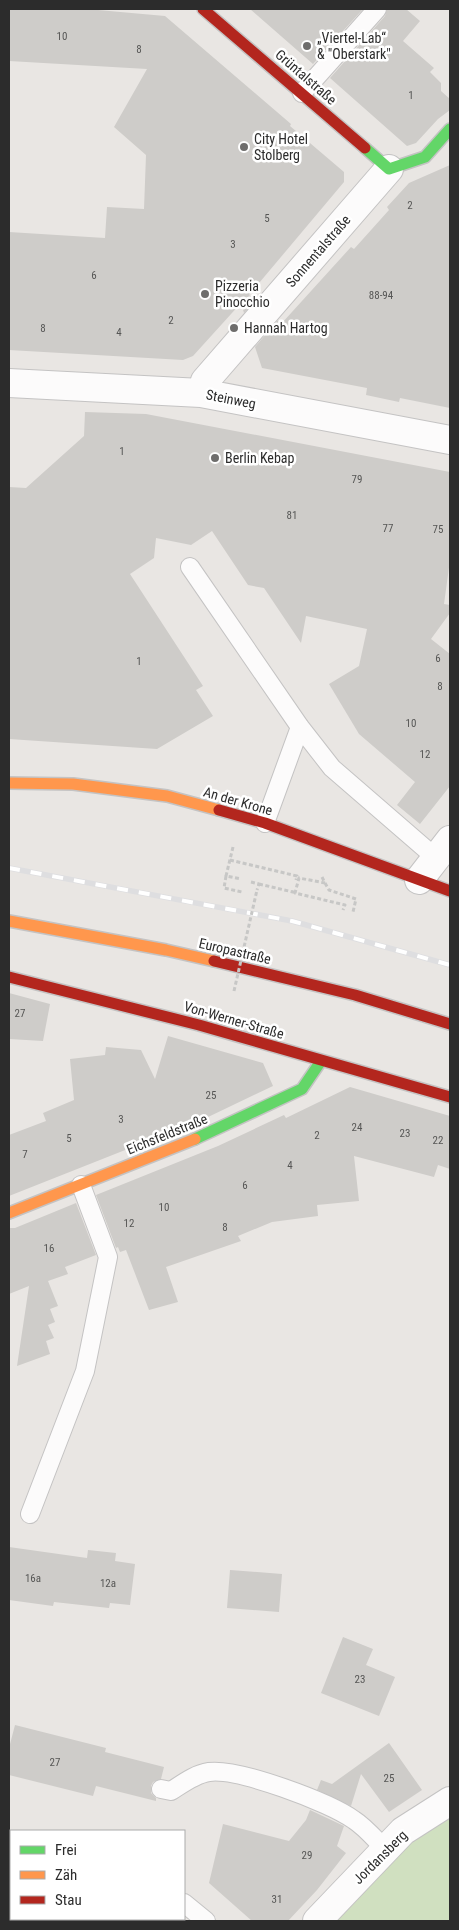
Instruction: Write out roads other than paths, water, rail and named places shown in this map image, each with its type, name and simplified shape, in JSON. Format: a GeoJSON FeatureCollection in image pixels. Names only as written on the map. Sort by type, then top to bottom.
{"type":"FeatureCollection","features":[{"type":"Feature","properties":{"kind":"street","name":"Grüntalstraße"},"geometry":{"type":"LineString","coordinates":[[203,9],[390,169]]}},
{"type":"Feature","properties":{"kind":"street","name":"Sonnentalstraße"},"geometry":{"type":"LineString","coordinates":[[201,393],[204,381],[390,169],[425,157],[450,128]]}},
{"type":"Feature","properties":{"kind":"street","name":"Steinweg"},"geometry":{"type":"LineString","coordinates":[[9,383],[201,393],[450,440]]}},
{"type":"Feature","properties":{"kind":"street","name":"An der Krone"},"geometry":{"type":"LineString","coordinates":[[9,783],[74,784],[167,796],[265,823],[450,891]]}},
{"type":"Feature","properties":{"kind":"street"},"geometry":{"type":"LineString","coordinates":[[420,880],[443,849]]}},
{"type":"Feature","properties":{"kind":"street","name":"Europastraße"},"geometry":{"type":"LineString","coordinates":[[9,921],[166,950],[355,995],[450,1024]]}},
{"type":"Feature","properties":{"kind":"street","name":"Von-Werner-Straße"},"geometry":{"type":"LineString","coordinates":[[9,977],[199,1025],[450,1097]]}},
{"type":"Feature","properties":{"kind":"street","name":"Eichsfeldstraße"},"geometry":{"type":"LineString","coordinates":[[9,1213],[212,1132],[302,1090],[322,1061]]}},
{"type":"Feature","properties":{"kind":"street","name":"Jordansberg"},"geometry":{"type":"LineString","coordinates":[[317,1921],[403,1831],[450,1801]]}},
{"type":"Feature","properties":{"kind":"lane"},"geometry":{"type":"LineString","coordinates":[[302,93],[377,9]]}},
{"type":"Feature","properties":{"kind":"lane"},"geometry":{"type":"LineString","coordinates":[[190,567],[300,728],[332,768],[443,849]]}},
{"type":"Feature","properties":{"kind":"lane"},"geometry":{"type":"LineString","coordinates":[[265,823],[300,728]]}},
{"type":"Feature","properties":{"kind":"lane"},"geometry":{"type":"LineString","coordinates":[[30,1514],[86,1371],[108,1257],[81,1185]]}},
{"type":"Feature","properties":{"kind":"lane"},"geometry":{"type":"LineString","coordinates":[[161,1789],[171,1791],[187,1780],[208,1772],[233,1773],[278,1786],[319,1802],[354,1820],[385,1849]]}},
{"type":"Feature","properties":{"kind":"lane"},"geometry":{"type":"LineString","coordinates":[[185,1904],[206,1921]]}},
{"type":"Feature","properties":{"kind":"railway"},"geometry":{"type":"LineString","coordinates":[[9,868],[292,921],[450,965]]}},
{"type":"Feature","properties":{"kind":"place","name":"„Viertel-Lab“ & \"Oberstark\""},"geometry":{"type":"Point","coordinates":[307,46]}},
{"type":"Feature","properties":{"kind":"place","name":"City Hotel Stolberg"},"geometry":{"type":"Point","coordinates":[244,147]}},
{"type":"Feature","properties":{"kind":"place","name":"Pizzeria Pinocchio"},"geometry":{"type":"Point","coordinates":[205,294]}},
{"type":"Feature","properties":{"kind":"place","name":"Hannah Hartog"},"geometry":{"type":"Point","coordinates":[234,328]}},
{"type":"Feature","properties":{"kind":"place","name":"Berlin Kebap"},"geometry":{"type":"Point","coordinates":[215,458]}}]}
